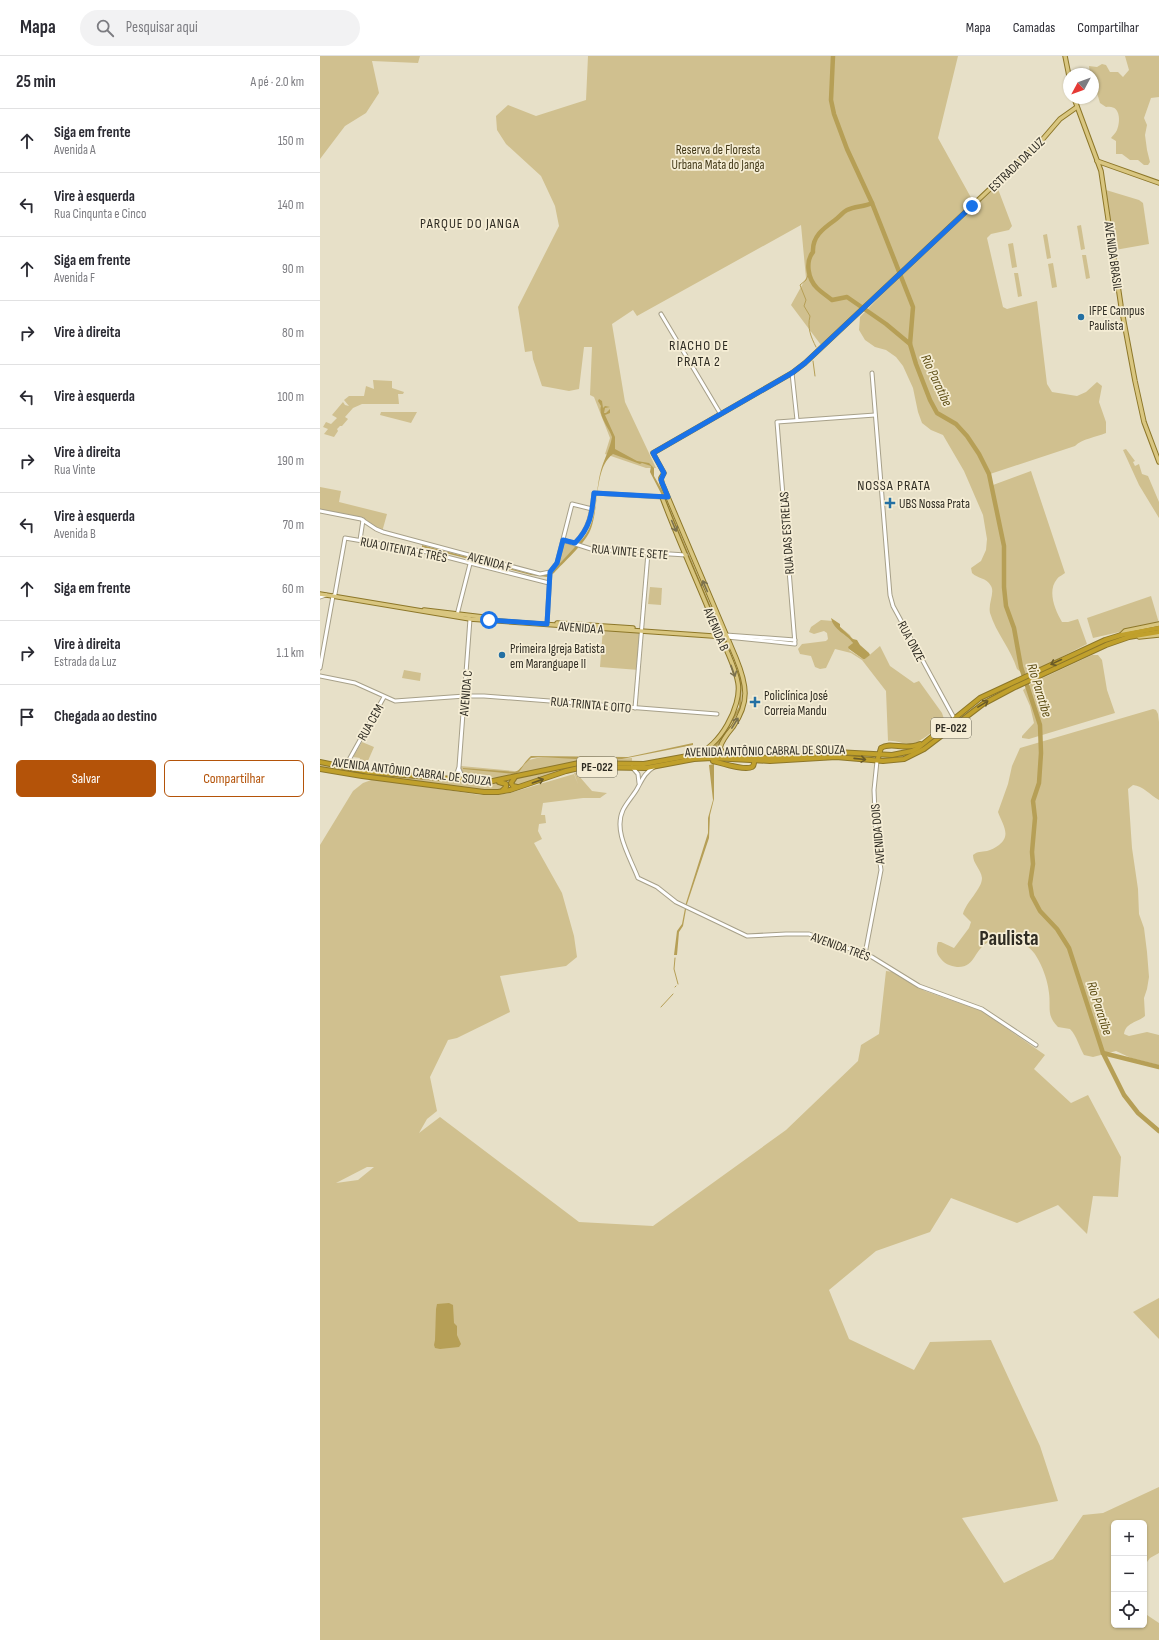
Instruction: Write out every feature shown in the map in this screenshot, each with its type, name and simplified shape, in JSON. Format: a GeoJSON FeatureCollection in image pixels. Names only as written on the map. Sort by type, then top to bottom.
{"type":"FeatureCollection","features":[{"type":"Feature","properties":{"kind":"highway","name":"AVENIDA ANTÔNIO CABRAL DE SOUZA"},"geometry":{"type":"LineString","coordinates":[[1027,679],[1100,642],[1121,635],[1159,628]]}},
{"type":"Feature","properties":{"kind":"highway","name":"AVENIDA ANTÔNIO CABRAL DE SOUZA"},"geometry":{"type":"LineString","coordinates":[[320,762],[344,768],[385,773],[493,781],[579,763],[644,764],[662,762],[693,755],[754,759],[836,752],[892,755],[912,751],[980,698],[1106,645],[1130,637],[1159,633]]}},
{"type":"Feature","properties":{"kind":"highway","name":"AVENIDA ANTÔNIO CABRAL DE SOUZA"},"geometry":{"type":"LineString","coordinates":[[320,769],[484,792],[501,791],[518,787],[566,771],[584,767],[632,768],[704,759],[836,757],[877,761],[900,760],[914,755],[930,745],[967,718],[983,704],[1019,682]]}},
{"type":"Feature","properties":{"kind":"highway"},"geometry":{"type":"LineString","coordinates":[[961,713],[967,718]]}},
{"type":"Feature","properties":{"kind":"highway"},"geometry":{"type":"LineString","coordinates":[[877,761],[881,748],[887,745],[908,748],[928,740]]}},
{"type":"Feature","properties":{"kind":"highway"},"geometry":{"type":"LineString","coordinates":[[704,759],[745,768],[752,767],[754,759]]}},
{"type":"Feature","properties":{"kind":"highway"},"geometry":{"type":"LineString","coordinates":[[515,777],[512,780],[512,784],[518,787]]}},
{"type":"Feature","properties":{"kind":"highway"},"geometry":{"type":"LineString","coordinates":[[493,781],[503,782],[506,784],[505,789],[501,791]]}},
{"type":"Feature","properties":{"kind":"main road"},"geometry":{"type":"LineString","coordinates":[[1065,56],[1067,68]]}},
{"type":"Feature","properties":{"kind":"main road","name":"AVENIDA BRASIL"},"geometry":{"type":"LineString","coordinates":[[1076,104],[1097,161],[1106,199],[1122,311],[1135,381],[1144,422],[1159,462]]}},
{"type":"Feature","properties":{"kind":"main road","name":"ESTRADA DA LUZ"},"geometry":{"type":"LineString","coordinates":[[664,473],[653,453],[720,413],[792,373],[805,363],[1042,140],[1060,119],[1077,107]]}},
{"type":"Feature","properties":{"kind":"main road"},"geometry":{"type":"LineString","coordinates":[[1097,161],[1159,183]]}},
{"type":"Feature","properties":{"kind":"main road","name":"AVENIDA B"},"geometry":{"type":"LineString","coordinates":[[664,473],[661,480],[742,673],[746,696],[741,713],[720,745],[720,750],[725,756]]}},
{"type":"Feature","properties":{"kind":"main road"},"geometry":{"type":"LineString","coordinates":[[662,497],[668,497]]}},
{"type":"Feature","properties":{"kind":"main road","name":"AVENIDA B"},"geometry":{"type":"LineString","coordinates":[[662,497],[720,636],[737,681],[738,701],[728,723],[710,747],[693,755]]}},
{"type":"Feature","properties":{"kind":"main road","name":"AVENIDA A"},"geometry":{"type":"LineString","coordinates":[[320,593],[334,595]]}},
{"type":"Feature","properties":{"kind":"main road","name":"AVENIDA A"},"geometry":{"type":"LineString","coordinates":[[320,593],[470,619],[547,623]]}},
{"type":"Feature","properties":{"kind":"main road","name":"AVENIDA A"},"geometry":{"type":"LineString","coordinates":[[457,616],[726,636]]}},
{"type":"Feature","properties":{"kind":"main road","name":"PE-022"},"geometry":{"type":"LineString","coordinates":[[1121,635],[1125,631],[1159,624]]}},
{"type":"Feature","properties":{"kind":"street"},"geometry":{"type":"LineString","coordinates":[[661,314],[720,413]]}},
{"type":"Feature","properties":{"kind":"street"},"geometry":{"type":"LineString","coordinates":[[792,373],[797,420],[875,415]]}},
{"type":"Feature","properties":{"kind":"street","name":"RUA ONZE"},"geometry":{"type":"LineString","coordinates":[[872,373],[890,595],[893,606],[954,718]]}},
{"type":"Feature","properties":{"kind":"street","name":"RUA DAS ESTRELAS"},"geometry":{"type":"LineString","coordinates":[[795,642],[777,422],[797,420]]}},
{"type":"Feature","properties":{"kind":"street"},"geometry":{"type":"LineString","coordinates":[[575,544],[586,530],[596,493],[662,497]]}},
{"type":"Feature","properties":{"kind":"street"},"geometry":{"type":"LineString","coordinates":[[547,623],[550,573],[557,563],[572,504],[592,508]]}},
{"type":"Feature","properties":{"kind":"street"},"geometry":{"type":"LineString","coordinates":[[320,511],[363,520],[360,540]]}},
{"type":"Feature","properties":{"kind":"street","name":"AVENIDA F"},"geometry":{"type":"LineString","coordinates":[[363,520],[382,532],[540,574],[550,573]]}},
{"type":"Feature","properties":{"kind":"street","name":"RUA OITENTA E TRÊS"},"geometry":{"type":"LineString","coordinates":[[334,595],[345,538],[427,552],[471,562],[532,580],[549,583]]}},
{"type":"Feature","properties":{"kind":"street","name":"RUA VINTE E SETE"},"geometry":{"type":"LineString","coordinates":[[563,540],[591,549],[686,555]]}},
{"type":"Feature","properties":{"kind":"street"},"geometry":{"type":"LineString","coordinates":[[635,708],[648,553]]}},
{"type":"Feature","properties":{"kind":"street"},"geometry":{"type":"LineString","coordinates":[[457,616],[472,556]]}},
{"type":"Feature","properties":{"kind":"street"},"geometry":{"type":"LineString","coordinates":[[320,597],[326,595]]}},
{"type":"Feature","properties":{"kind":"street"},"geometry":{"type":"LineString","coordinates":[[320,668],[321,652],[334,595]]}},
{"type":"Feature","properties":{"kind":"street","name":"AVENIDA C"},"geometry":{"type":"LineString","coordinates":[[459,767],[470,619]]}},
{"type":"Feature","properties":{"kind":"street","name":"AVENIDA A"},"geometry":{"type":"LineString","coordinates":[[726,636],[795,642]]}},
{"type":"Feature","properties":{"kind":"street","name":"RUA TRINTA E OITO"},"geometry":{"type":"LineString","coordinates":[[320,676],[355,682],[395,701],[465,696],[540,700],[717,714]]}},
{"type":"Feature","properties":{"kind":"street","name":"RUA CEM"},"geometry":{"type":"LineString","coordinates":[[344,768],[384,697]]}},
{"type":"Feature","properties":{"kind":"street","name":"AVENIDA DOIS"},"geometry":{"type":"LineString","coordinates":[[865,954],[881,865],[876,835],[874,790],[877,761]]}},
{"type":"Feature","properties":{"kind":"street"},"geometry":{"type":"LineString","coordinates":[[640,784],[645,775],[655,766]]}},
{"type":"Feature","properties":{"kind":"street"},"geometry":{"type":"LineString","coordinates":[[452,779],[457,773],[459,767]]}},
{"type":"Feature","properties":{"kind":"street"},"geometry":{"type":"LineString","coordinates":[[459,767],[461,774],[470,780]]}},
{"type":"Feature","properties":{"kind":"street"},"geometry":{"type":"LineString","coordinates":[[632,768],[638,774],[640,784]]}},
{"type":"Feature","properties":{"kind":"street","name":"AVENIDA TRÊS"},"geometry":{"type":"LineString","coordinates":[[640,784],[623,809],[619,820],[622,837],[638,878],[657,887],[682,905],[747,936],[810,934],[865,954],[919,986],[982,1009],[1036,1045]]}},
{"type":"Feature","properties":{"kind":"green space"},"geometry":{"type":"Polygon","coordinates":[[[320,56],[420,56],[418,63],[372,61],[379,93],[366,113],[345,126],[320,159],[320,56]]]}},
{"type":"Feature","properties":{"kind":"green space","name":"Reserva de Floresta Urbana Mata do Janga"},"geometry":{"type":"Polygon","coordinates":[[[588,56],[958,56],[938,138],[974,203],[821,345],[791,305],[806,278],[801,225],[637,316],[633,310],[612,324],[625,402],[656,468],[646,468],[605,454],[610,438],[594,397],[590,395],[592,347],[584,347],[579,389],[569,391],[542,386],[533,359],[532,351],[525,352],[518,307],[559,226],[555,206],[541,176],[506,144],[497,130],[496,116],[508,105],[536,116],[586,100],[588,56]]]}},
{"type":"Feature","properties":{"kind":"green space"},"geometry":{"type":"Polygon","coordinates":[[[1125,56],[1159,56],[1159,97],[1151,98],[1144,118],[1147,125],[1145,135],[1150,162],[1148,165],[1144,165],[1138,160],[1130,160],[1122,154],[1116,154],[1116,141],[1111,138],[1117,131],[1119,122],[1117,110],[1111,107],[1106,107],[1100,103],[1099,68],[1089,68],[1089,66],[1097,67],[1102,64],[1106,65],[1110,72],[1118,72],[1123,77],[1129,70],[1125,56]]]}},
{"type":"Feature","properties":{"kind":"green space"},"geometry":{"type":"Polygon","coordinates":[[[996,187],[1012,226],[1009,230],[991,234],[987,238],[1003,307],[1007,309],[1037,301],[1047,384],[1052,392],[1077,396],[1086,392],[1097,382],[1102,386],[1099,402],[1106,422],[1106,433],[1085,440],[1075,446],[990,474],[993,485],[1031,471],[1065,573],[1058,578],[1054,584],[1052,595],[1053,600],[1062,622],[1078,619],[1087,644],[1030,673],[1023,674],[1017,669],[990,613],[992,592],[991,586],[987,581],[972,573],[971,568],[981,561],[986,550],[987,539],[983,515],[964,471],[943,435],[931,430],[922,423],[913,388],[903,366],[896,357],[886,350],[875,347],[865,340],[859,330],[860,317],[901,275],[996,187]]]}},
{"type":"Feature","properties":{"kind":"green space"},"geometry":{"type":"Polygon","coordinates":[[[1106,190],[1139,200],[1143,203],[1149,244],[1115,250],[1106,190]]]}},
{"type":"Feature","properties":{"kind":"green space"},"geometry":{"type":"Polygon","coordinates":[[[1081,225],[1085,249],[1081,250],[1077,226],[1081,225]]]}},
{"type":"Feature","properties":{"kind":"green space"},"geometry":{"type":"Polygon","coordinates":[[[1047,234],[1051,258],[1047,259],[1043,235],[1047,234]]]}},
{"type":"Feature","properties":{"kind":"green space"},"geometry":{"type":"Polygon","coordinates":[[[1013,243],[1017,267],[1012,268],[1008,244],[1013,243]]]}},
{"type":"Feature","properties":{"kind":"green space"},"geometry":{"type":"Polygon","coordinates":[[[1082,255],[1086,255],[1090,278],[1086,279],[1082,255]]]}},
{"type":"Feature","properties":{"kind":"green space"},"geometry":{"type":"Polygon","coordinates":[[[1053,263],[1057,287],[1052,288],[1048,264],[1053,263]]]}},
{"type":"Feature","properties":{"kind":"green space"},"geometry":{"type":"Polygon","coordinates":[[[1014,273],[1018,273],[1022,296],[1018,297],[1014,273]]]}},
{"type":"Feature","properties":{"kind":"green space"},"geometry":{"type":"Polygon","coordinates":[[[373,380],[392,381],[392,388],[404,392],[403,394],[398,394],[399,404],[362,404],[353,408],[345,417],[348,419],[337,429],[338,431],[334,437],[324,434],[328,429],[323,427],[326,422],[331,424],[337,418],[332,415],[343,402],[345,405],[349,406],[344,400],[349,396],[364,396],[366,386],[374,389],[373,380]]]}},
{"type":"Feature","properties":{"kind":"green space"},"geometry":{"type":"Polygon","coordinates":[[[381,412],[417,412],[411,423],[380,415],[381,412]]]}},
{"type":"Feature","properties":{"kind":"green space"},"geometry":{"type":"Polygon","coordinates":[[[1126,449],[1135,461],[1133,462],[1135,466],[1139,464],[1142,474],[1148,476],[1159,502],[1159,518],[1139,485],[1123,450],[1126,449]]]}},
{"type":"Feature","properties":{"kind":"green space"},"geometry":{"type":"Polygon","coordinates":[[[320,487],[341,491],[339,502],[387,514],[382,532],[362,519],[320,511],[320,487]]]}},
{"type":"Feature","properties":{"kind":"green space"},"geometry":{"type":"Polygon","coordinates":[[[563,541],[577,545],[555,569],[563,541]]]}},
{"type":"Feature","properties":{"kind":"green space"},"geometry":{"type":"Polygon","coordinates":[[[650,587],[662,588],[661,605],[648,604],[650,587]]]}},
{"type":"Feature","properties":{"kind":"green space"},"geometry":{"type":"Polygon","coordinates":[[[1151,596],[1159,623],[1093,638],[1087,618],[1151,596]]]}},
{"type":"Feature","properties":{"kind":"green space"},"geometry":{"type":"Polygon","coordinates":[[[821,620],[833,621],[850,635],[853,643],[849,650],[863,659],[865,659],[880,646],[890,666],[914,683],[919,681],[942,713],[944,719],[942,722],[929,734],[914,743],[907,744],[888,741],[886,691],[862,660],[851,653],[835,649],[826,668],[820,669],[815,667],[811,656],[800,654],[798,649],[802,644],[826,641],[828,639],[827,633],[824,631],[814,634],[809,632],[811,627],[821,620]]]}},
{"type":"Feature","properties":{"kind":"green space"},"geometry":{"type":"Polygon","coordinates":[[[603,628],[641,631],[639,670],[600,667],[603,628]]]}},
{"type":"Feature","properties":{"kind":"green space"},"geometry":{"type":"Polygon","coordinates":[[[1092,655],[1098,655],[1102,660],[1107,690],[1115,713],[1029,739],[1022,738],[1022,736],[1034,723],[1030,706],[1023,690],[1032,683],[1092,655]]]}},
{"type":"Feature","properties":{"kind":"green space"},"geometry":{"type":"Polygon","coordinates":[[[404,670],[421,673],[420,681],[402,678],[404,670]]]}},
{"type":"Feature","properties":{"kind":"green space"},"geometry":{"type":"Polygon","coordinates":[[[1153,709],[1156,710],[1158,714],[1159,722],[1159,800],[1137,786],[1133,785],[1128,789],[1139,914],[1144,928],[1149,977],[1144,998],[1145,1016],[1129,1025],[1124,1034],[1129,1036],[1147,1032],[1159,1035],[1159,1065],[1131,1058],[1116,1051],[1093,1057],[1084,1055],[1070,1029],[1058,1027],[1054,1023],[1050,1015],[1048,987],[1044,972],[1037,957],[1027,946],[1010,942],[989,942],[980,949],[972,961],[963,966],[957,967],[944,962],[937,953],[938,942],[954,948],[969,928],[971,922],[963,914],[979,887],[982,878],[974,861],[973,855],[978,852],[987,851],[994,848],[1003,841],[1005,837],[1005,829],[998,812],[1008,784],[1012,766],[1020,748],[1153,709]]]}},
{"type":"Feature","properties":{"kind":"green space"},"geometry":{"type":"Polygon","coordinates":[[[362,742],[374,747],[364,770],[501,783],[506,786],[501,791],[484,791],[320,768],[320,762],[356,769],[360,758],[353,757],[362,742]]]}},
{"type":"Feature","properties":{"kind":"green space"},"geometry":{"type":"Polygon","coordinates":[[[541,757],[632,758],[632,763],[579,762],[500,778],[465,776],[461,771],[461,766],[518,771],[529,760],[541,757]]]}},
{"type":"Feature","properties":{"kind":"green space"},"geometry":{"type":"Polygon","coordinates":[[[581,766],[516,786],[512,781],[520,776],[581,766]]]}},
{"type":"Feature","properties":{"kind":"green space"},"geometry":{"type":"Polygon","coordinates":[[[582,771],[579,776],[592,791],[607,793],[600,798],[583,798],[543,803],[541,815],[545,815],[546,823],[539,824],[538,831],[542,839],[534,843],[562,893],[574,936],[577,957],[566,966],[500,976],[510,1012],[457,1038],[448,1040],[430,1077],[437,1111],[427,1119],[419,1133],[440,1117],[579,1222],[653,1226],[786,1130],[858,1061],[861,1045],[879,1034],[886,971],[894,972],[925,991],[982,1011],[1045,1055],[1034,1069],[1071,1103],[1088,1095],[1121,1157],[1118,1197],[1093,1196],[1087,1234],[1058,1205],[1017,1223],[951,1198],[930,1232],[876,1251],[829,1290],[849,1339],[914,1370],[930,1342],[991,1340],[1040,1446],[1058,1501],[962,1518],[1004,1583],[1053,1559],[1083,1515],[1103,1513],[1159,1487],[1159,1553],[1150,1558],[1147,1562],[1147,1520],[1111,1520],[1111,1628],[1147,1628],[1147,1615],[1159,1623],[1159,1640],[320,1640],[320,845],[353,791],[363,783],[374,779],[480,795],[506,794],[574,774],[578,784],[574,773],[582,771]],[[367,1167],[336,1183],[358,1180],[374,1167],[367,1167]]]}},
{"type":"Feature","properties":{"kind":"green space"},"geometry":{"type":"Polygon","coordinates":[[[1159,1298],[1159,1339],[1133,1312],[1159,1298]]]}},
{"type":"Feature","properties":{"kind":"shaded area"},"geometry":{"type":"Polygon","coordinates":[[[599,399],[602,401],[603,408],[605,406],[610,407],[605,408],[604,413],[610,409],[610,413],[605,415],[615,437],[615,449],[637,461],[649,463],[654,468],[654,476],[662,490],[742,682],[741,708],[713,753],[711,753],[712,750],[739,707],[740,682],[666,503],[650,472],[651,466],[642,463],[640,464],[613,454],[602,469],[595,514],[589,533],[573,554],[548,577],[531,575],[422,547],[422,545],[541,576],[551,573],[584,537],[592,522],[599,478],[612,437],[602,418],[600,410],[601,406],[598,401],[599,399]]]}},
{"type":"Feature","properties":{"kind":"shaded area"},"geometry":{"type":"Polygon","coordinates":[[[831,618],[840,624],[840,627],[853,639],[857,640],[870,655],[863,659],[849,649],[848,647],[853,643],[837,629],[831,618]]]}},
{"type":"Feature","properties":{"kind":"shaded area"},"geometry":{"type":"Polygon","coordinates":[[[693,743],[693,745],[622,759],[593,760],[541,757],[531,758],[519,772],[515,774],[463,769],[515,772],[531,756],[628,757],[693,743]]]}},
{"type":"Feature","properties":{"kind":"shaded area"},"geometry":{"type":"Polygon","coordinates":[[[714,764],[714,799],[710,815],[709,838],[687,904],[683,926],[679,932],[677,955],[674,955],[677,931],[682,924],[686,903],[708,833],[708,818],[713,800],[709,765],[714,764]]]}},
{"type":"Feature","properties":{"kind":"shaded area"},"geometry":{"type":"Polygon","coordinates":[[[449,1303],[453,1305],[454,1323],[457,1326],[457,1335],[461,1344],[459,1347],[440,1349],[435,1348],[437,1304],[449,1303]]]}},
{"type":"Feature","properties":{"kind":"waterway","name":"Rio Paratibe"},"geometry":{"type":"LineString","coordinates":[[833,56],[831,100],[834,114],[847,149],[872,203],[847,210],[820,233],[814,241],[813,252],[808,265],[811,280],[817,288],[832,300],[847,297],[886,324],[910,344],[930,400],[937,413],[956,424],[967,436],[979,454],[989,474],[1004,546],[1004,587],[1006,606],[1014,628],[1021,667],[1040,725],[1041,753],[1039,783],[1033,801],[1035,818],[1032,852],[1033,864],[1030,884],[1032,896],[1040,911],[1057,929],[1069,948],[1103,1053],[1124,1095],[1138,1113],[1159,1131]]}},
{"type":"Feature","properties":{"kind":"waterway","name":"Rio Paratibe"},"geometry":{"type":"LineString","coordinates":[[872,203],[913,307],[910,344]]}},
{"type":"Feature","properties":{"kind":"waterway"},"geometry":{"type":"LineString","coordinates":[[809,273],[806,280],[800,285],[806,300],[804,306],[810,316],[810,332],[816,347]]}},
{"type":"Feature","properties":{"kind":"waterway"},"geometry":{"type":"LineString","coordinates":[[813,361],[815,376]]}},
{"type":"Feature","properties":{"kind":"waterway"},"geometry":{"type":"LineString","coordinates":[[675,958],[674,969],[678,984]]}},
{"type":"Feature","properties":{"kind":"waterway"},"geometry":{"type":"LineString","coordinates":[[661,1007],[673,994]]}},
{"type":"Feature","properties":{"kind":"waterway","name":"Rio Paratibe"},"geometry":{"type":"LineString","coordinates":[[1103,1053],[1159,1067]]}},
{"type":"Feature","properties":{"kind":"place","name":"IFPE Campus Paulista"},"geometry":{"type":"Point","coordinates":[1081,317]}},
{"type":"Feature","properties":{"kind":"place","name":"UBS Nossa Prata"},"geometry":{"type":"Point","coordinates":[890,503]}},
{"type":"Feature","properties":{"kind":"place","name":"Primeira Igreja Batista em Maranguape II"},"geometry":{"type":"Point","coordinates":[502,655]}},
{"type":"Feature","properties":{"kind":"place","name":"Policlínica José Correia Mandu"},"geometry":{"type":"Point","coordinates":[755,702]}},
{"type":"Feature","properties":{"kind":"district","name":"PARQUE DO JANGA"},"geometry":{"type":"Point","coordinates":[470,223]}},
{"type":"Feature","properties":{"kind":"district","name":"RIACHO DE PRATA 2"},"geometry":{"type":"Point","coordinates":[699,354]}},
{"type":"Feature","properties":{"kind":"district","name":"NOSSA PRATA"},"geometry":{"type":"Point","coordinates":[894,485]}},
{"type":"Feature","properties":{"kind":"district","name":"Paulista"},"geometry":{"type":"Point","coordinates":[1009,938]}},
{"type":"Feature","properties":{"kind":"route"},"geometry":{"type":"LineString","coordinates":[[489,620],[547,624],[550,572],[556,566],[563,540],[575,543],[586,530],[591,514],[594,493],[668,497],[661,480],[664,473],[653,453],[720,413],[792,373],[805,363],[972,206]]}}]}
